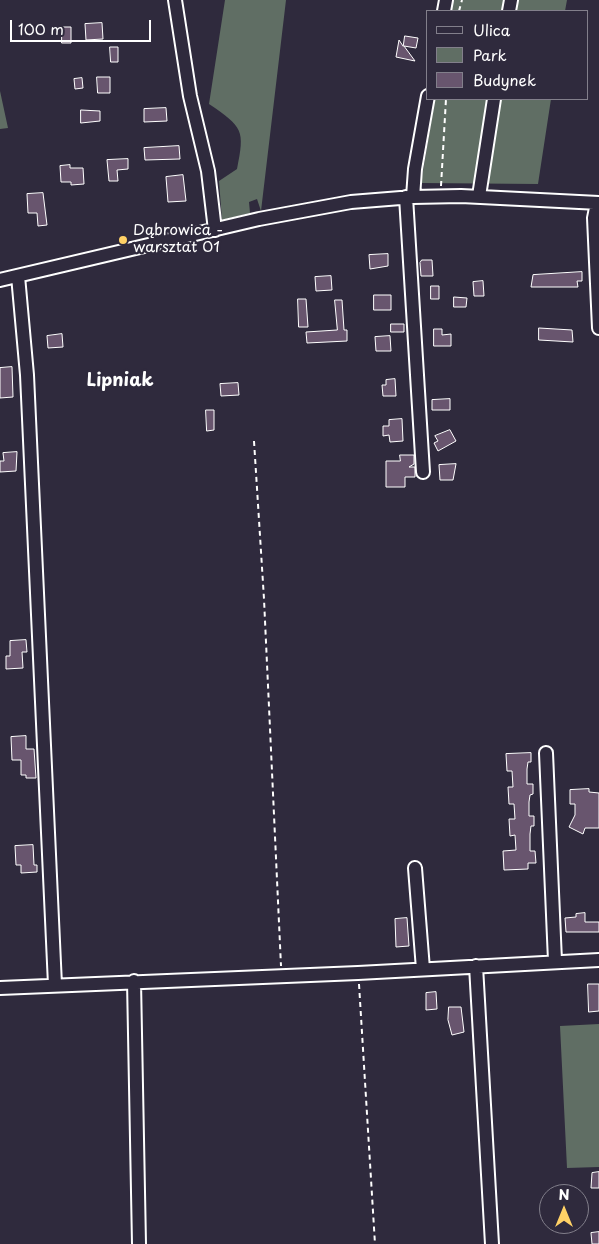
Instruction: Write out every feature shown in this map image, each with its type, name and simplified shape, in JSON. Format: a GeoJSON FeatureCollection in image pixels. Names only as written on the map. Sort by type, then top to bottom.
{"type":"FeatureCollection","features":[{"type":"Feature","properties":{"kind":"street"},"geometry":{"type":"LineString","coordinates":[[175,0],[190,96],[208,171],[215,230]]}},
{"type":"Feature","properties":{"kind":"street"},"geometry":{"type":"LineString","coordinates":[[423,472],[410,197],[427,100]]}},
{"type":"Feature","properties":{"kind":"street"},"geometry":{"type":"LineString","coordinates":[[479,196],[494,100]]}},
{"type":"Feature","properties":{"kind":"street"},"geometry":{"type":"LineString","coordinates":[[0,280],[329,205],[440,196],[479,196],[598,203],[594,218],[599,328]]}},
{"type":"Feature","properties":{"kind":"street"},"geometry":{"type":"LineString","coordinates":[[18,276],[27,375],[55,985]]}},
{"type":"Feature","properties":{"kind":"street"},"geometry":{"type":"LineString","coordinates":[[546,753],[555,961]]}},
{"type":"Feature","properties":{"kind":"street"},"geometry":{"type":"LineString","coordinates":[[415,868],[423,969]]}},
{"type":"Feature","properties":{"kind":"street"},"geometry":{"type":"LineString","coordinates":[[0,988],[358,973],[599,960]]}},
{"type":"Feature","properties":{"kind":"street"},"geometry":{"type":"LineString","coordinates":[[476,966],[492,1244]]}},
{"type":"Feature","properties":{"kind":"street"},"geometry":{"type":"LineString","coordinates":[[134,981],[139,1244]]}},
{"type":"Feature","properties":{"kind":"path"},"geometry":{"type":"LineString","coordinates":[[440,196],[446,100]]}},
{"type":"Feature","properties":{"kind":"path"},"geometry":{"type":"LineString","coordinates":[[254,441],[264,599],[282,976]]}},
{"type":"Feature","properties":{"kind":"path"},"geometry":{"type":"LineString","coordinates":[[358,973],[375,1244]]}},
{"type":"Feature","properties":{"kind":"green space"},"geometry":{"type":"Polygon","coordinates":[[[225,0],[286,0],[261,211],[257,199],[249,202],[250,213],[222,220],[219,181],[237,169],[241,146],[241,137],[235,124],[209,104],[225,0]]]}},
{"type":"Feature","properties":{"kind":"green space"},"geometry":{"type":"Polygon","coordinates":[[[451,0],[567,0],[565,10],[449,10],[451,0]]]}},
{"type":"Feature","properties":{"kind":"green space"},"geometry":{"type":"Polygon","coordinates":[[[0,91],[8,128],[0,129],[0,91]]]}},
{"type":"Feature","properties":{"kind":"green space"},"geometry":{"type":"Polygon","coordinates":[[[435,100],[551,100],[538,184],[421,183],[435,100]]]}},
{"type":"Feature","properties":{"kind":"green space"},"geometry":{"type":"Polygon","coordinates":[[[599,1024],[599,1167],[567,1168],[560,1026],[599,1024]]]}},
{"type":"Feature","properties":{"kind":"building"},"geometry":{"type":"Polygon","coordinates":[[[102,23],[103,39],[86,40],[85,24],[102,23]]]}},
{"type":"Feature","properties":{"kind":"building"},"geometry":{"type":"Polygon","coordinates":[[[62,27],[71,27],[71,43],[62,43],[62,27]]]}},
{"type":"Feature","properties":{"kind":"building"},"geometry":{"type":"Polygon","coordinates":[[[405,36],[418,38],[416,48],[404,46],[415,61],[396,57],[399,40],[403,46],[405,36]]]}},
{"type":"Feature","properties":{"kind":"building"},"geometry":{"type":"Polygon","coordinates":[[[110,47],[118,47],[118,62],[111,62],[110,47]]]}},
{"type":"Feature","properties":{"kind":"building"},"geometry":{"type":"Polygon","coordinates":[[[97,77],[110,77],[110,93],[98,93],[97,77]]]}},
{"type":"Feature","properties":{"kind":"building"},"geometry":{"type":"Polygon","coordinates":[[[82,78],[83,88],[75,89],[74,79],[82,78]]]}},
{"type":"Feature","properties":{"kind":"building"},"geometry":{"type":"Polygon","coordinates":[[[166,108],[167,121],[144,122],[144,109],[166,108]]]}},
{"type":"Feature","properties":{"kind":"building"},"geometry":{"type":"Polygon","coordinates":[[[81,110],[100,111],[100,121],[81,123],[81,110]]]}},
{"type":"Feature","properties":{"kind":"building"},"geometry":{"type":"Polygon","coordinates":[[[179,146],[180,159],[145,160],[144,148],[179,146]]]}},
{"type":"Feature","properties":{"kind":"building"},"geometry":{"type":"Polygon","coordinates":[[[128,159],[128,169],[117,170],[118,181],[109,181],[107,160],[128,159]]]}},
{"type":"Feature","properties":{"kind":"building"},"geometry":{"type":"Polygon","coordinates":[[[70,165],[70,168],[83,168],[84,184],[71,185],[71,182],[61,182],[60,166],[70,165]]]}},
{"type":"Feature","properties":{"kind":"building"},"geometry":{"type":"Polygon","coordinates":[[[183,175],[186,201],[168,202],[166,177],[183,175]]]}},
{"type":"Feature","properties":{"kind":"building"},"geometry":{"type":"Polygon","coordinates":[[[43,193],[47,225],[38,226],[37,213],[28,213],[27,194],[43,193]]]}},
{"type":"Feature","properties":{"kind":"building"},"geometry":{"type":"Polygon","coordinates":[[[388,254],[388,266],[370,269],[369,255],[388,254]]]}},
{"type":"Feature","properties":{"kind":"building"},"geometry":{"type":"Polygon","coordinates":[[[422,260],[432,260],[433,276],[421,276],[420,263],[422,260]]]}},
{"type":"Feature","properties":{"kind":"building"},"geometry":{"type":"Polygon","coordinates":[[[582,272],[582,281],[577,281],[578,287],[531,287],[533,275],[582,272]]]}},
{"type":"Feature","properties":{"kind":"building"},"geometry":{"type":"Polygon","coordinates":[[[331,276],[332,290],[316,291],[315,277],[331,276]]]}},
{"type":"Feature","properties":{"kind":"building"},"geometry":{"type":"Polygon","coordinates":[[[483,281],[484,296],[474,296],[473,282],[483,281]]]}},
{"type":"Feature","properties":{"kind":"building"},"geometry":{"type":"Polygon","coordinates":[[[431,286],[439,286],[439,299],[431,299],[431,286]]]}},
{"type":"Feature","properties":{"kind":"building"},"geometry":{"type":"Polygon","coordinates":[[[374,295],[391,295],[391,310],[374,310],[374,295]]]}},
{"type":"Feature","properties":{"kind":"building"},"geometry":{"type":"Polygon","coordinates":[[[454,297],[467,298],[466,307],[454,307],[454,297]]]}},
{"type":"Feature","properties":{"kind":"building"},"geometry":{"type":"Polygon","coordinates":[[[298,299],[306,299],[308,327],[299,327],[298,299]]]}},
{"type":"Feature","properties":{"kind":"building"},"geometry":{"type":"Polygon","coordinates":[[[335,300],[342,300],[344,330],[347,330],[347,341],[307,343],[306,332],[337,330],[335,300]]]}},
{"type":"Feature","properties":{"kind":"building"},"geometry":{"type":"Polygon","coordinates":[[[391,324],[404,324],[404,332],[391,332],[391,324]]]}},
{"type":"Feature","properties":{"kind":"building"},"geometry":{"type":"Polygon","coordinates":[[[539,328],[572,330],[573,342],[539,340],[539,328]]]}},
{"type":"Feature","properties":{"kind":"building"},"geometry":{"type":"Polygon","coordinates":[[[434,329],[442,329],[442,335],[451,334],[451,346],[434,346],[434,329]]]}},
{"type":"Feature","properties":{"kind":"building"},"geometry":{"type":"Polygon","coordinates":[[[62,334],[63,347],[48,348],[47,336],[62,334]]]}},
{"type":"Feature","properties":{"kind":"building"},"geometry":{"type":"Polygon","coordinates":[[[390,336],[391,351],[376,351],[375,337],[390,336]]]}},
{"type":"Feature","properties":{"kind":"building"},"geometry":{"type":"Polygon","coordinates":[[[12,367],[13,397],[0,398],[0,368],[12,367]]]}},
{"type":"Feature","properties":{"kind":"building"},"geometry":{"type":"Polygon","coordinates":[[[395,379],[396,396],[383,396],[382,385],[386,385],[386,380],[395,379]]]}},
{"type":"Feature","properties":{"kind":"building"},"geometry":{"type":"Polygon","coordinates":[[[238,383],[239,395],[221,396],[220,384],[238,383]]]}},
{"type":"Feature","properties":{"kind":"building"},"geometry":{"type":"Polygon","coordinates":[[[450,399],[450,410],[432,410],[432,400],[450,399]]]}},
{"type":"Feature","properties":{"kind":"building"},"geometry":{"type":"Polygon","coordinates":[[[206,410],[214,410],[214,430],[207,431],[206,410]]]}},
{"type":"Feature","properties":{"kind":"building"},"geometry":{"type":"Polygon","coordinates":[[[402,419],[403,441],[390,442],[389,435],[383,436],[383,426],[389,426],[389,420],[402,419]]]}},
{"type":"Feature","properties":{"kind":"building"},"geometry":{"type":"Polygon","coordinates":[[[450,430],[456,441],[438,451],[434,443],[438,441],[435,436],[450,430]]]}},
{"type":"Feature","properties":{"kind":"building"},"geometry":{"type":"Polygon","coordinates":[[[17,452],[16,471],[0,472],[0,461],[4,461],[3,453],[17,452]]]}},
{"type":"Feature","properties":{"kind":"building"},"geometry":{"type":"Polygon","coordinates":[[[400,455],[414,455],[414,464],[409,467],[415,467],[415,477],[405,477],[405,487],[386,487],[386,461],[400,461],[400,455]]]}},
{"type":"Feature","properties":{"kind":"building"},"geometry":{"type":"Polygon","coordinates":[[[456,464],[453,480],[440,480],[439,465],[456,464]]]}},
{"type":"Feature","properties":{"kind":"building"},"geometry":{"type":"Polygon","coordinates":[[[26,640],[27,652],[22,652],[23,668],[6,669],[6,656],[10,656],[10,641],[26,640]]]}},
{"type":"Feature","properties":{"kind":"building"},"geometry":{"type":"Polygon","coordinates":[[[26,736],[26,749],[34,749],[36,778],[26,778],[26,775],[21,775],[21,760],[12,760],[11,737],[26,736]]]}},
{"type":"Feature","properties":{"kind":"building"},"geometry":{"type":"Polygon","coordinates":[[[531,753],[531,762],[528,762],[527,769],[527,784],[533,784],[533,794],[530,795],[529,802],[529,816],[534,816],[534,826],[531,826],[530,834],[530,851],[535,851],[536,863],[528,863],[528,869],[504,870],[503,851],[516,850],[515,835],[510,836],[509,819],[515,819],[514,804],[509,804],[508,787],[513,787],[512,771],[507,771],[506,754],[531,753]]]}},
{"type":"Feature","properties":{"kind":"building"},"geometry":{"type":"Polygon","coordinates":[[[589,789],[589,792],[599,793],[599,828],[585,828],[583,834],[569,827],[575,815],[575,804],[570,804],[570,790],[589,789]]]}},
{"type":"Feature","properties":{"kind":"building"},"geometry":{"type":"Polygon","coordinates":[[[33,845],[34,865],[37,865],[37,872],[21,873],[21,865],[16,865],[15,846],[33,845]]]}},
{"type":"Feature","properties":{"kind":"building"},"geometry":{"type":"Polygon","coordinates":[[[585,913],[585,922],[599,922],[599,932],[566,932],[565,918],[576,917],[576,914],[585,913]]]}},
{"type":"Feature","properties":{"kind":"building"},"geometry":{"type":"Polygon","coordinates":[[[407,918],[409,946],[396,947],[395,919],[407,918]]]}},
{"type":"Feature","properties":{"kind":"building"},"geometry":{"type":"Polygon","coordinates":[[[588,984],[599,984],[599,1011],[589,1012],[588,984]]]}},
{"type":"Feature","properties":{"kind":"building"},"geometry":{"type":"Polygon","coordinates":[[[436,992],[437,1009],[426,1010],[426,993],[436,992]]]}},
{"type":"Feature","properties":{"kind":"building"},"geometry":{"type":"Polygon","coordinates":[[[449,1007],[461,1007],[464,1032],[452,1035],[448,1020],[449,1007]]]}},
{"type":"Feature","properties":{"kind":"building"},"geometry":{"type":"Polygon","coordinates":[[[599,1172],[599,1188],[591,1188],[592,1173],[599,1172]]]}},
{"type":"Feature","properties":{"kind":"building"},"geometry":{"type":"Polygon","coordinates":[[[599,1232],[599,1244],[592,1244],[591,1233],[599,1232]]]}},
{"type":"Feature","properties":{"kind":"place","name":"Dąbrowica - warsztat 01"},"geometry":{"type":"Point","coordinates":[123,240]}},
{"type":"Feature","properties":{"kind":"district","name":"Lipniak"},"geometry":{"type":"Point","coordinates":[120,381]}}]}
